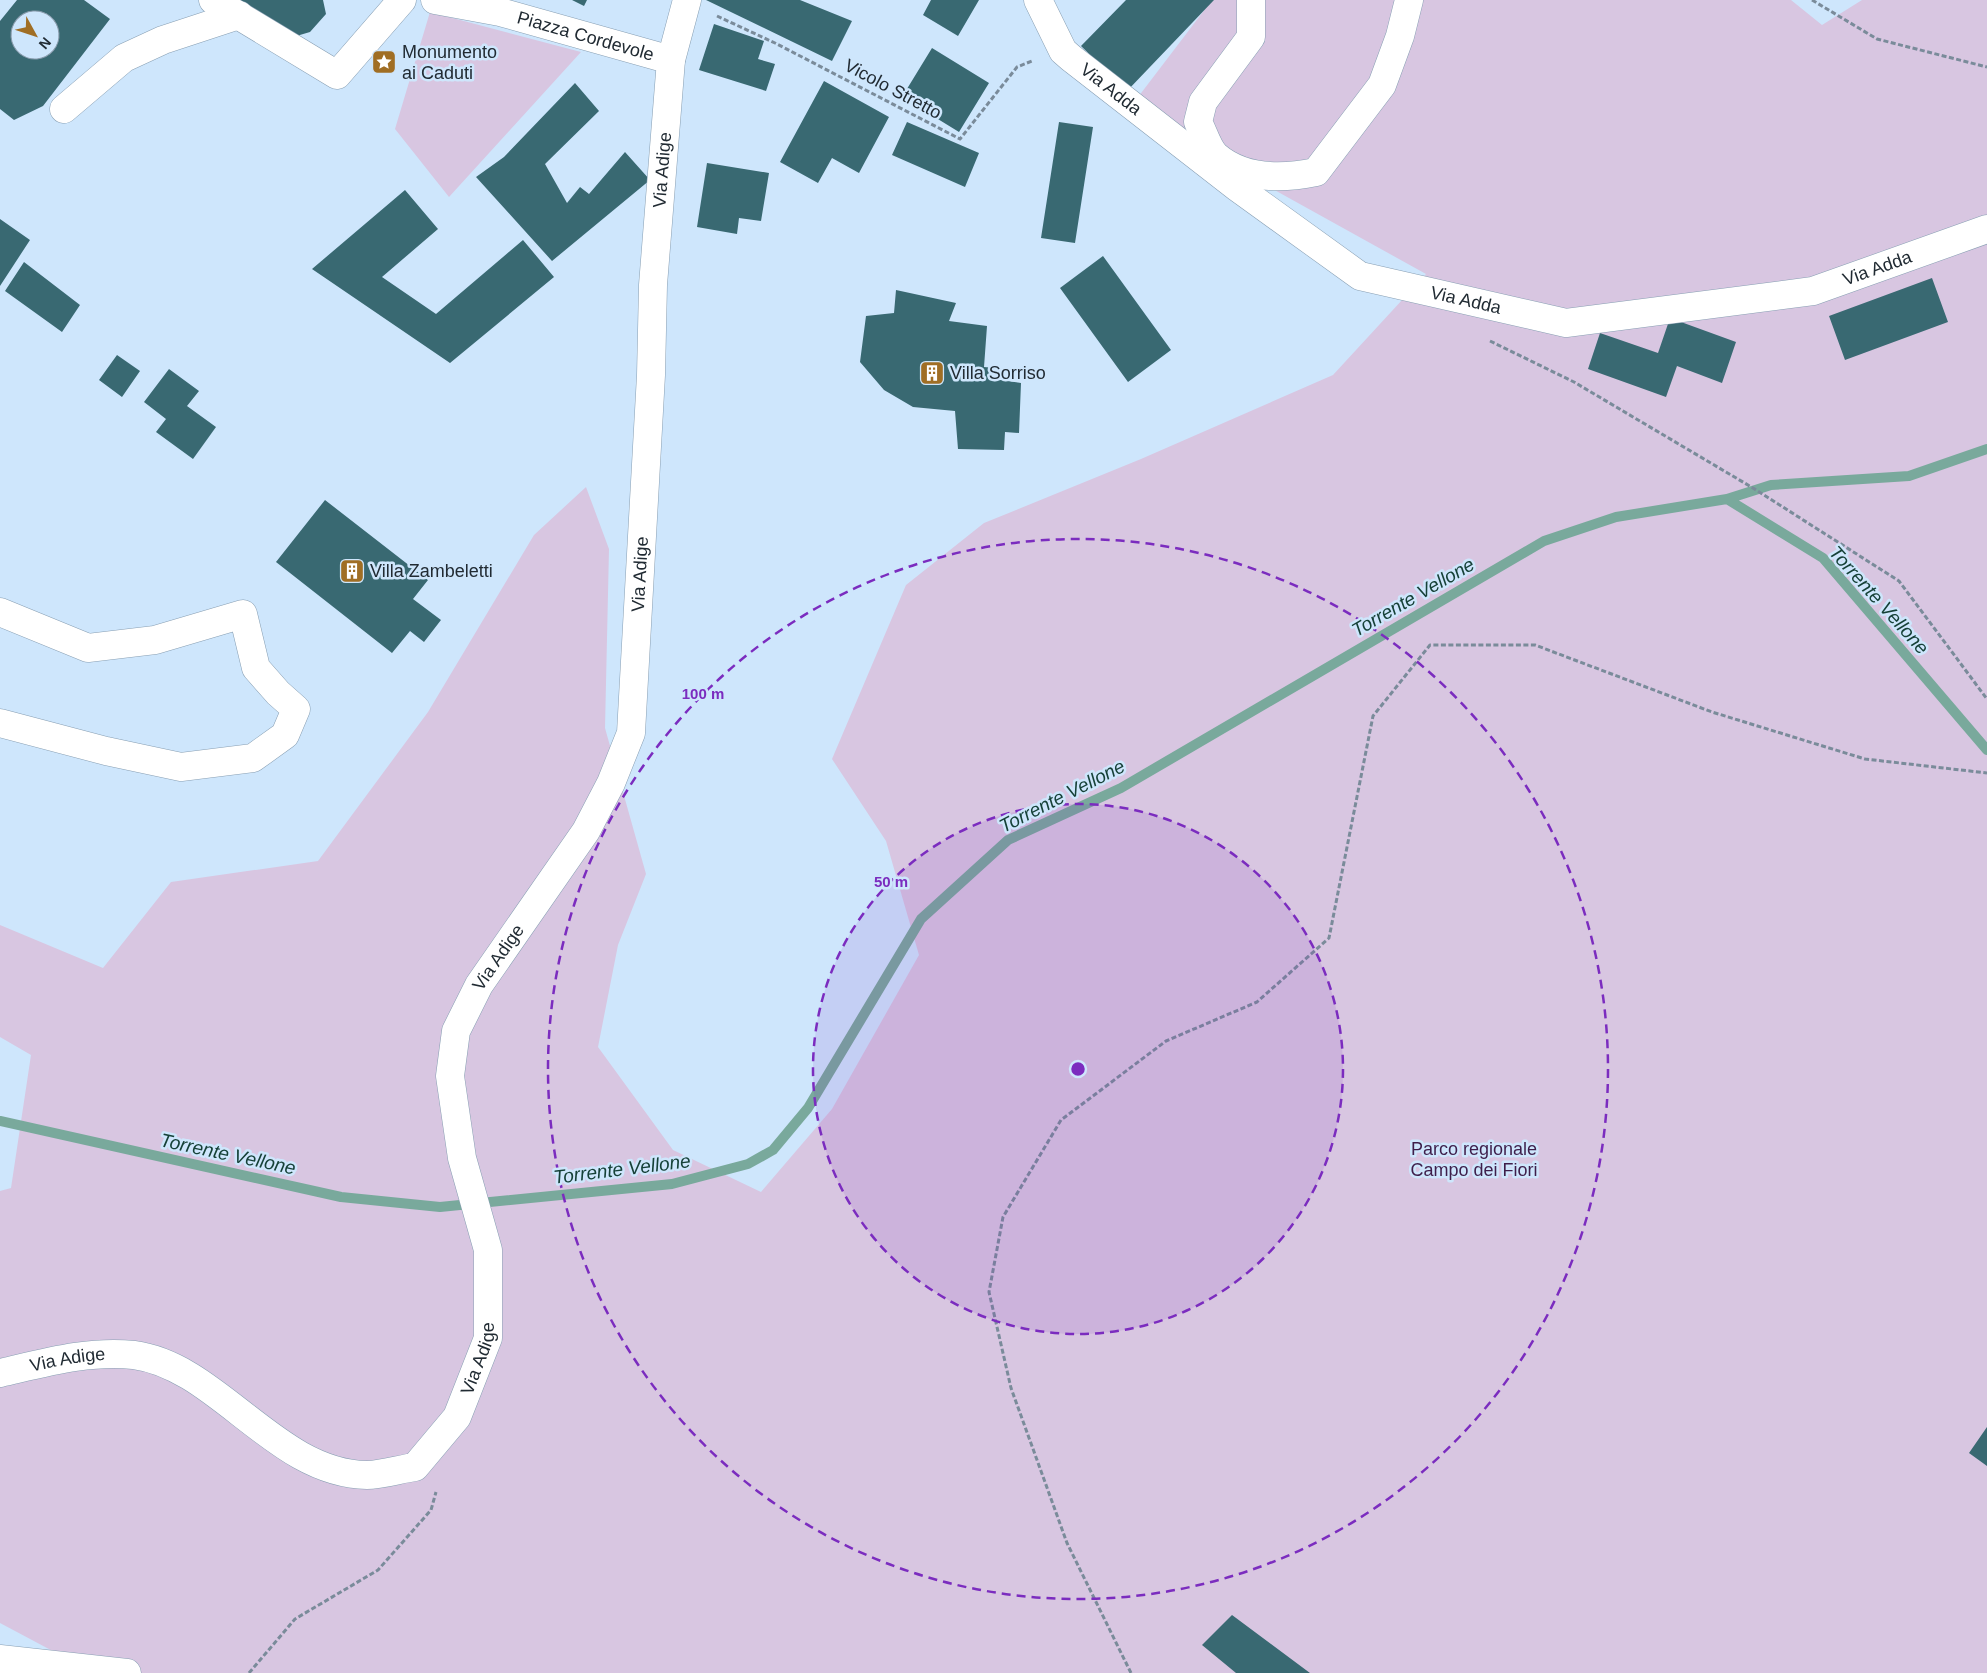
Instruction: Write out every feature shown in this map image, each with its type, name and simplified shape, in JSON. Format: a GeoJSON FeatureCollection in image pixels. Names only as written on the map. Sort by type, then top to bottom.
{"type":"FeatureCollection","features":[{"type":"Feature","properties":{"kind":"street"},"geometry":{"type":"LineString","coordinates":[[213,0],[337,75],[402,0]]}},
{"type":"Feature","properties":{"kind":"street","name":"Piazza Cordevole"},"geometry":{"type":"LineString","coordinates":[[435,0],[502,6],[670,60]]}},
{"type":"Feature","properties":{"kind":"street","name":"Via Adda"},"geometry":{"type":"LineString","coordinates":[[1038,0],[1063,51],[1238,188],[1360,276],[1566,323],[1813,291],[1987,229]]}},
{"type":"Feature","properties":{"kind":"street"},"geometry":{"type":"LineString","coordinates":[[1251,0],[1250,37],[1203,102],[1198,122],[1215,155],[1248,174],[1287,178],[1316,172],[1382,85],[1400,36],[1409,0]]}},
{"type":"Feature","properties":{"kind":"street","name":"Via Adige"},"geometry":{"type":"LineString","coordinates":[[0,1373],[88,1354],[135,1356],[168,1364],[206,1388],[267,1434],[320,1467],[367,1475],[415,1467],[457,1417],[488,1338],[488,1250],[462,1158],[450,1076],[456,1031],[479,985],[586,831],[611,783],[631,733],[651,375],[653,286],[670,60],[687,1]]}},
{"type":"Feature","properties":{"kind":"street"},"geometry":{"type":"LineString","coordinates":[[64,109],[124,58],[163,40],[239,15]]}},
{"type":"Feature","properties":{"kind":"street"},"geometry":{"type":"LineString","coordinates":[[0,612],[88,648],[155,640],[242,614],[256,668],[278,694],[296,709],[285,735],[253,758],[181,767],[106,751],[0,724]]}},
{"type":"Feature","properties":{"kind":"street"},"geometry":{"type":"LineString","coordinates":[[0,1659],[127,1673]]}},
{"type":"Feature","properties":{"kind":"path"},"geometry":{"type":"LineString","coordinates":[[1812,0],[1877,39],[1987,67]]}},
{"type":"Feature","properties":{"kind":"path","name":"Vicolo Stretto"},"geometry":{"type":"LineString","coordinates":[[687,1],[775,43],[960,140],[1017,67],[1063,51]]}},
{"type":"Feature","properties":{"kind":"path"},"geometry":{"type":"LineString","coordinates":[[1485,338],[1574,382],[1753,488],[1899,581],[1987,699]]}},
{"type":"Feature","properties":{"kind":"path"},"geometry":{"type":"LineString","coordinates":[[1131,1673],[1067,1543],[1011,1388],[988,1292],[1003,1217],[1061,1120],[1166,1041],[1257,1002],[1329,938],[1373,716],[1430,645],[1535,645],[1712,712],[1865,759],[1987,773]]}},
{"type":"Feature","properties":{"kind":"path"},"geometry":{"type":"LineString","coordinates":[[249,1673],[295,1619],[378,1570],[431,1510],[439,1482]]}},
{"type":"Feature","properties":{"kind":"green space","name":"Parco regionale Campo dei Fiori"},"geometry":{"type":"Polygon","coordinates":[[[1212,0],[1791,0],[1822,25],[1862,0],[1987,0],[1987,1673],[94,1673],[0,1623],[0,1191],[11,1188],[31,1055],[0,1037],[0,925],[103,968],[171,882],[318,861],[428,712],[534,535],[586,487],[609,549],[605,728],[646,874],[618,945],[598,1047],[673,1150],[761,1192],[832,1109],[919,955],[886,841],[832,759],[906,585],[984,523],[1141,459],[1333,375],[1426,274],[1159,126],[1132,105],[1212,0]]]}},
{"type":"Feature","properties":{"kind":"green space"},"geometry":{"type":"Polygon","coordinates":[[[430,12],[581,52],[449,197],[395,129],[430,12]]]}},
{"type":"Feature","properties":{"kind":"building"},"geometry":{"type":"Polygon","coordinates":[[[17,0],[84,0],[110,19],[43,106],[14,120],[0,109],[0,21],[17,0]]]}},
{"type":"Feature","properties":{"kind":"building"},"geometry":{"type":"Polygon","coordinates":[[[233,0],[323,0],[326,14],[310,32],[293,37],[233,0]]]}},
{"type":"Feature","properties":{"kind":"building"},"geometry":{"type":"Polygon","coordinates":[[[572,0],[587,0],[584,6],[572,0]]]}},
{"type":"Feature","properties":{"kind":"building"},"geometry":{"type":"Polygon","coordinates":[[[706,0],[800,0],[852,21],[832,61],[706,0]]]}},
{"type":"Feature","properties":{"kind":"building"},"geometry":{"type":"Polygon","coordinates":[[[931,0],[979,0],[958,36],[923,15],[931,0]]]}},
{"type":"Feature","properties":{"kind":"building"},"geometry":{"type":"Polygon","coordinates":[[[1126,0],[1214,0],[1127,91],[1081,46],[1126,0]]]}},
{"type":"Feature","properties":{"kind":"building"},"geometry":{"type":"Polygon","coordinates":[[[714,24],[764,41],[758,59],[775,64],[766,91],[699,70],[714,24]]]}},
{"type":"Feature","properties":{"kind":"building"},"geometry":{"type":"Polygon","coordinates":[[[932,48],[989,83],[959,132],[902,97],[932,48]]]}},
{"type":"Feature","properties":{"kind":"building"},"geometry":{"type":"Polygon","coordinates":[[[824,81],[889,117],[859,173],[832,158],[818,183],[780,162],[824,81]]]}},
{"type":"Feature","properties":{"kind":"building"},"geometry":{"type":"Polygon","coordinates":[[[575,83],[599,111],[545,164],[567,203],[580,187],[589,194],[625,152],[650,180],[552,261],[476,177],[504,157],[575,83]]]}},
{"type":"Feature","properties":{"kind":"building"},"geometry":{"type":"Polygon","coordinates":[[[907,122],[979,153],[965,187],[892,155],[907,122]]]}},
{"type":"Feature","properties":{"kind":"building"},"geometry":{"type":"Polygon","coordinates":[[[1059,122],[1093,127],[1075,243],[1041,238],[1059,122]]]}},
{"type":"Feature","properties":{"kind":"building"},"geometry":{"type":"Polygon","coordinates":[[[707,163],[769,173],[761,221],[739,218],[737,234],[697,227],[707,163]]]}},
{"type":"Feature","properties":{"kind":"building"},"geometry":{"type":"Polygon","coordinates":[[[405,190],[438,229],[382,277],[436,314],[523,240],[554,277],[450,363],[312,269],[405,190]]]}},
{"type":"Feature","properties":{"kind":"building"},"geometry":{"type":"Polygon","coordinates":[[[0,219],[30,240],[0,286],[0,219]]]}},
{"type":"Feature","properties":{"kind":"building"},"geometry":{"type":"Polygon","coordinates":[[[1103,256],[1171,350],[1128,382],[1060,288],[1103,256]]]}},
{"type":"Feature","properties":{"kind":"building"},"geometry":{"type":"Polygon","coordinates":[[[24,262],[80,305],[62,332],[5,291],[24,262]]]}},
{"type":"Feature","properties":{"kind":"building"},"geometry":{"type":"Polygon","coordinates":[[[1932,278],[1948,322],[1845,360],[1829,316],[1932,278]]]}},
{"type":"Feature","properties":{"kind":"building","name":"Villa Sorriso"},"geometry":{"type":"Polygon","coordinates":[[[896,290],[956,303],[949,321],[987,326],[984,367],[995,368],[993,379],[1021,383],[1019,433],[1005,432],[1004,450],[958,449],[955,411],[913,407],[884,390],[860,362],[866,316],[894,313],[896,290]]]}},
{"type":"Feature","properties":{"kind":"building"},"geometry":{"type":"Polygon","coordinates":[[[1670,318],[1736,342],[1722,383],[1677,366],[1666,397],[1588,369],[1600,333],[1658,353],[1670,318]]]}},
{"type":"Feature","properties":{"kind":"building"},"geometry":{"type":"Polygon","coordinates":[[[117,355],[140,371],[122,397],[99,380],[117,355]]]}},
{"type":"Feature","properties":{"kind":"building"},"geometry":{"type":"Polygon","coordinates":[[[169,369],[199,391],[187,406],[216,427],[193,459],[156,432],[166,419],[144,402],[169,369]]]}},
{"type":"Feature","properties":{"kind":"building","name":"Villa Zambeletti"},"geometry":{"type":"Polygon","coordinates":[[[325,500],[428,580],[413,599],[441,620],[424,642],[410,631],[392,653],[276,562],[325,500]]]}},
{"type":"Feature","properties":{"kind":"building"},"geometry":{"type":"Polygon","coordinates":[[[1987,1427],[1987,1466],[1969,1453],[1987,1427]]]}},
{"type":"Feature","properties":{"kind":"building"},"geometry":{"type":"Polygon","coordinates":[[[1232,1615],[1310,1673],[1236,1673],[1202,1645],[1232,1615]]]}},
{"type":"Feature","properties":{"kind":"waterway"},"geometry":{"type":"LineString","coordinates":[[1727,499],[1771,485],[1909,476],[1987,449]]}},
{"type":"Feature","properties":{"kind":"waterway","name":"Torrente Vellone"},"geometry":{"type":"LineString","coordinates":[[0,1121],[341,1197],[440,1207],[672,1184],[748,1164],[773,1150],[808,1108],[921,919],[1008,840],[1121,788],[1544,541],[1616,517],[1727,499],[1823,558],[1987,750]]}},
{"type":"Feature","properties":{"kind":"place","name":"Monumento ai Caduti"},"geometry":{"type":"Point","coordinates":[384,62]}},
{"type":"Feature","properties":{"kind":"place","name":"Villa Sorriso"},"geometry":{"type":"Point","coordinates":[932,373]}},
{"type":"Feature","properties":{"kind":"place","name":"Villa Zambeletti"},"geometry":{"type":"Point","coordinates":[352,571]}}]}
